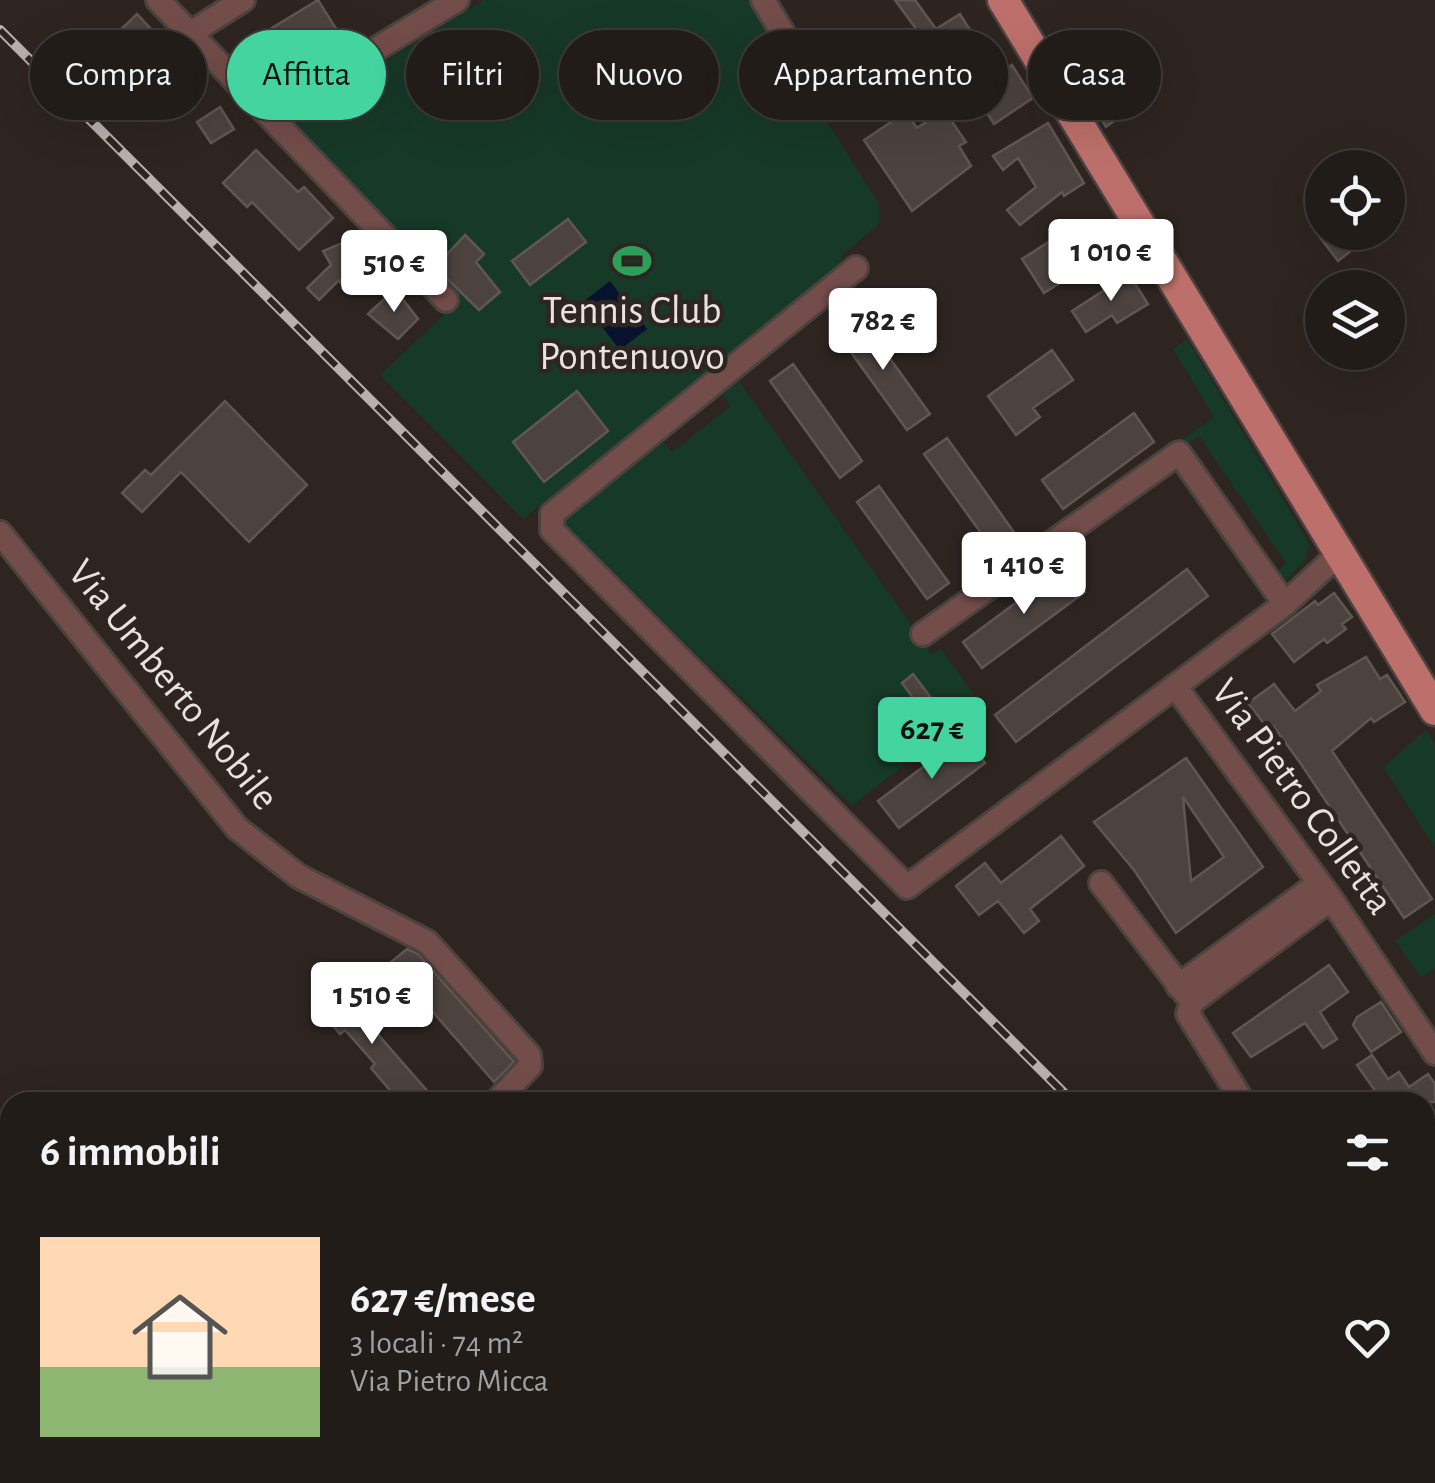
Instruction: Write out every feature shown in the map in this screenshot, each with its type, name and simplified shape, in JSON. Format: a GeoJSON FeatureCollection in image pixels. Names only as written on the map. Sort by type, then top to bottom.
{"type":"FeatureCollection","features":[{"type":"Feature","properties":{"kind":"main road"},"geometry":{"type":"LineString","coordinates":[[1004,0],[1435,710]]}},
{"type":"Feature","properties":{"kind":"street"},"geometry":{"type":"LineString","coordinates":[[158,0],[185,30]]}},
{"type":"Feature","properties":{"kind":"street"},"geometry":{"type":"LineString","coordinates":[[195,30],[243,0]]}},
{"type":"Feature","properties":{"kind":"street"},"geometry":{"type":"LineString","coordinates":[[386,43],[458,0]]}},
{"type":"Feature","properties":{"kind":"street"},"geometry":{"type":"LineString","coordinates":[[763,0],[781,30]]}},
{"type":"Feature","properties":{"kind":"street"},"geometry":{"type":"LineString","coordinates":[[207,52],[227,72]]}},
{"type":"Feature","properties":{"kind":"street"},"geometry":{"type":"LineString","coordinates":[[275,120],[446,300]]}},
{"type":"Feature","properties":{"kind":"street"},"geometry":{"type":"LineString","coordinates":[[856,268],[552,514],[552,530],[907,887],[1285,604],[1340,554]]}},
{"type":"Feature","properties":{"kind":"street"},"geometry":{"type":"LineString","coordinates":[[922,634],[1179,454],[1285,604]]}},
{"type":"Feature","properties":{"kind":"street","name":"Via Umberto Nobile"},"geometry":{"type":"LineString","coordinates":[[0,533],[237,828],[298,876],[427,942],[528,1055],[530,1066],[505,1092]]}},
{"type":"Feature","properties":{"kind":"street","name":"Via Pietro Colletta"},"geometry":{"type":"LineString","coordinates":[[1175,686],[1325,891],[1435,1053]]}},
{"type":"Feature","properties":{"kind":"street"},"geometry":{"type":"LineString","coordinates":[[1100,884],[1185,994],[1188,1014],[1237,1092]]}},
{"type":"Feature","properties":{"kind":"street"},"geometry":{"type":"LineString","coordinates":[[1185,994],[1325,891]]}},
{"type":"Feature","properties":{"kind":"green space","name":"Tennis Club Pontenuovo"},"geometry":{"type":"Polygon","coordinates":[[[484,0],[750,0],[769,30],[739,30],[739,120],[826,120],[879,204],[879,224],[842,255],[841,266],[523,519],[380,375],[460,300],[291,120],[386,120],[386,61],[406,48],[406,120],[539,120],[539,30],[436,30],[484,0]]]}},
{"type":"Feature","properties":{"kind":"green space"},"geometry":{"type":"Polygon","coordinates":[[[1187,339],[1310,545],[1304,561],[1288,579],[1275,574],[1286,563],[1199,436],[1187,444],[1183,439],[1214,417],[1173,349],[1187,339]]]}},
{"type":"Feature","properties":{"kind":"green space"},"geometry":{"type":"Polygon","coordinates":[[[739,381],[932,654],[941,649],[981,704],[852,806],[562,521],[663,442],[672,452],[731,406],[722,395],[739,381]]]}},
{"type":"Feature","properties":{"kind":"green space"},"geometry":{"type":"Polygon","coordinates":[[[1426,730],[1435,744],[1435,848],[1383,767],[1426,730]]]}},
{"type":"Feature","properties":{"kind":"green space"},"geometry":{"type":"Polygon","coordinates":[[[1435,914],[1435,968],[1421,977],[1395,941],[1435,914]]]}},
{"type":"Feature","properties":{"kind":"water"},"geometry":{"type":"Polygon","coordinates":[[[610,281],[647,329],[620,350],[583,302],[610,281]]]}},
{"type":"Feature","properties":{"kind":"building"},"geometry":{"type":"Polygon","coordinates":[[[318,0],[337,30],[273,30],[318,0]]]}},
{"type":"Feature","properties":{"kind":"building"},"geometry":{"type":"Polygon","coordinates":[[[895,0],[915,0],[936,29],[960,14],[970,30],[917,30],[895,0]]]}},
{"type":"Feature","properties":{"kind":"building"},"geometry":{"type":"Polygon","coordinates":[[[137,14],[150,28],[148,30],[120,30],[137,14]]]}},
{"type":"Feature","properties":{"kind":"building"},"geometry":{"type":"Polygon","coordinates":[[[1012,65],[1028,90],[1028,101],[1008,115],[1008,68],[1012,65]]]}},
{"type":"Feature","properties":{"kind":"building"},"geometry":{"type":"Polygon","coordinates":[[[220,107],[234,129],[211,143],[197,122],[207,120],[207,115],[220,107]]]}},
{"type":"Feature","properties":{"kind":"building"},"geometry":{"type":"Polygon","coordinates":[[[894,120],[912,120],[917,128],[929,120],[951,120],[966,142],[959,146],[971,166],[912,211],[864,140],[894,120]]]}},
{"type":"Feature","properties":{"kind":"building"},"geometry":{"type":"Polygon","coordinates":[[[1048,123],[1084,183],[1064,196],[1062,192],[1020,225],[1007,210],[1036,187],[1018,158],[1003,170],[993,156],[1048,123]]]}},
{"type":"Feature","properties":{"kind":"building"},"geometry":{"type":"Polygon","coordinates":[[[256,150],[298,192],[304,187],[333,218],[299,250],[252,202],[247,207],[223,183],[256,150]]]}},
{"type":"Feature","properties":{"kind":"building"},"geometry":{"type":"Polygon","coordinates":[[[568,219],[586,242],[530,285],[512,261],[568,219]]]}},
{"type":"Feature","properties":{"kind":"building"},"geometry":{"type":"Polygon","coordinates":[[[1072,227],[1094,261],[1044,293],[1022,259],[1072,227]]]}},
{"type":"Feature","properties":{"kind":"building"},"geometry":{"type":"Polygon","coordinates":[[[465,235],[484,254],[476,262],[500,292],[479,310],[435,267],[465,235]]]}},
{"type":"Feature","properties":{"kind":"building"},"geometry":{"type":"Polygon","coordinates":[[[347,241],[365,273],[343,286],[339,280],[319,300],[307,288],[331,265],[323,251],[347,241]]]}},
{"type":"Feature","properties":{"kind":"building"},"geometry":{"type":"Polygon","coordinates":[[[1330,250],[1352,250],[1338,261],[1330,250]]]}},
{"type":"Feature","properties":{"kind":"building"},"geometry":{"type":"Polygon","coordinates":[[[1129,274],[1148,304],[1117,323],[1112,315],[1086,332],[1072,311],[1129,274]]]}},
{"type":"Feature","properties":{"kind":"building"},"geometry":{"type":"Polygon","coordinates":[[[395,289],[418,319],[398,339],[368,314],[395,289]]]}},
{"type":"Feature","properties":{"kind":"building"},"geometry":{"type":"Polygon","coordinates":[[[860,317],[930,414],[907,430],[837,333],[860,317]]]}},
{"type":"Feature","properties":{"kind":"building"},"geometry":{"type":"Polygon","coordinates":[[[1052,350],[1073,380],[1033,408],[1040,417],[1016,435],[988,396],[1052,350]]]}},
{"type":"Feature","properties":{"kind":"building"},"geometry":{"type":"Polygon","coordinates":[[[793,364],[862,461],[840,478],[770,381],[793,364]]]}},
{"type":"Feature","properties":{"kind":"building"},"geometry":{"type":"Polygon","coordinates":[[[577,391],[608,431],[544,482],[513,442],[577,391]]]}},
{"type":"Feature","properties":{"kind":"building"},"geometry":{"type":"Polygon","coordinates":[[[225,401],[307,485],[249,542],[181,472],[142,512],[122,493],[145,470],[151,475],[225,401]]]}},
{"type":"Feature","properties":{"kind":"building"},"geometry":{"type":"Polygon","coordinates":[[[1134,413],[1154,442],[1063,509],[1042,480],[1134,413]]]}},
{"type":"Feature","properties":{"kind":"building"},"geometry":{"type":"Polygon","coordinates":[[[947,438],[1016,535],[994,551],[924,454],[947,438]]]}},
{"type":"Feature","properties":{"kind":"building"},"geometry":{"type":"Polygon","coordinates":[[[879,486],[949,583],[927,599],[857,502],[879,486]]]}},
{"type":"Feature","properties":{"kind":"building"},"geometry":{"type":"Polygon","coordinates":[[[1065,566],[1085,592],[982,668],[963,642],[1065,566]]]}},
{"type":"Feature","properties":{"kind":"building"},"geometry":{"type":"Polygon","coordinates":[[[1187,569],[1208,596],[1016,742],[995,715],[1187,569]]]}},
{"type":"Feature","properties":{"kind":"building"},"geometry":{"type":"Polygon","coordinates":[[[1334,593],[1352,617],[1342,624],[1346,629],[1327,643],[1324,639],[1294,662],[1272,634],[1315,601],[1318,605],[1334,593]]]}},
{"type":"Feature","properties":{"kind":"building"},"geometry":{"type":"Polygon","coordinates":[[[1366,657],[1380,679],[1387,675],[1405,702],[1374,722],[1371,718],[1332,751],[1432,899],[1404,918],[1301,764],[1274,727],[1269,730],[1248,703],[1274,684],[1295,711],[1321,691],[1317,685],[1366,657]]]}},
{"type":"Feature","properties":{"kind":"building"},"geometry":{"type":"Polygon","coordinates":[[[913,674],[940,710],[928,718],[902,683],[913,674]]]}},
{"type":"Feature","properties":{"kind":"building"},"geometry":{"type":"Polygon","coordinates":[[[964,736],[985,763],[899,828],[878,801],[964,736]]]}},
{"type":"Feature","properties":{"kind":"building"},"geometry":{"type":"Polygon","coordinates":[[[1186,758],[1263,867],[1176,933],[1134,870],[1094,822],[1186,758]],[[1183,797],[1191,881],[1224,857],[1183,797]]]}},
{"type":"Feature","properties":{"kind":"building"},"geometry":{"type":"Polygon","coordinates":[[[1061,836],[1084,866],[1030,909],[1039,921],[1024,933],[998,901],[979,915],[956,886],[985,863],[1001,883],[1061,836]]]}},
{"type":"Feature","properties":{"kind":"building"},"geometry":{"type":"Polygon","coordinates":[[[407,949],[418,954],[514,1062],[494,1082],[390,963],[407,949]]]}},
{"type":"Feature","properties":{"kind":"building"},"geometry":{"type":"Polygon","coordinates":[[[1329,965],[1348,992],[1320,1012],[1337,1039],[1323,1048],[1305,1023],[1251,1057],[1233,1033],[1329,965]]]}},
{"type":"Feature","properties":{"kind":"building"},"geometry":{"type":"Polygon","coordinates":[[[333,983],[428,1092],[391,1092],[371,1068],[375,1064],[345,1030],[340,1034],[312,1001],[333,983]]]}},
{"type":"Feature","properties":{"kind":"building"},"geometry":{"type":"Polygon","coordinates":[[[1381,1002],[1401,1032],[1371,1052],[1353,1025],[1357,1017],[1381,1002]]]}},
{"type":"Feature","properties":{"kind":"building"},"geometry":{"type":"Polygon","coordinates":[[[1372,1055],[1388,1079],[1399,1072],[1409,1087],[1428,1074],[1435,1092],[1376,1092],[1357,1065],[1372,1055]]]}},
{"type":"Feature","properties":{"kind":"railway"},"geometry":{"type":"LineString","coordinates":[[0,30],[1063,1092]]}},
{"type":"Feature","properties":{"kind":"place","name":"Tennis Club Pontenuovo"},"geometry":{"type":"Point","coordinates":[632,261]}}]}
